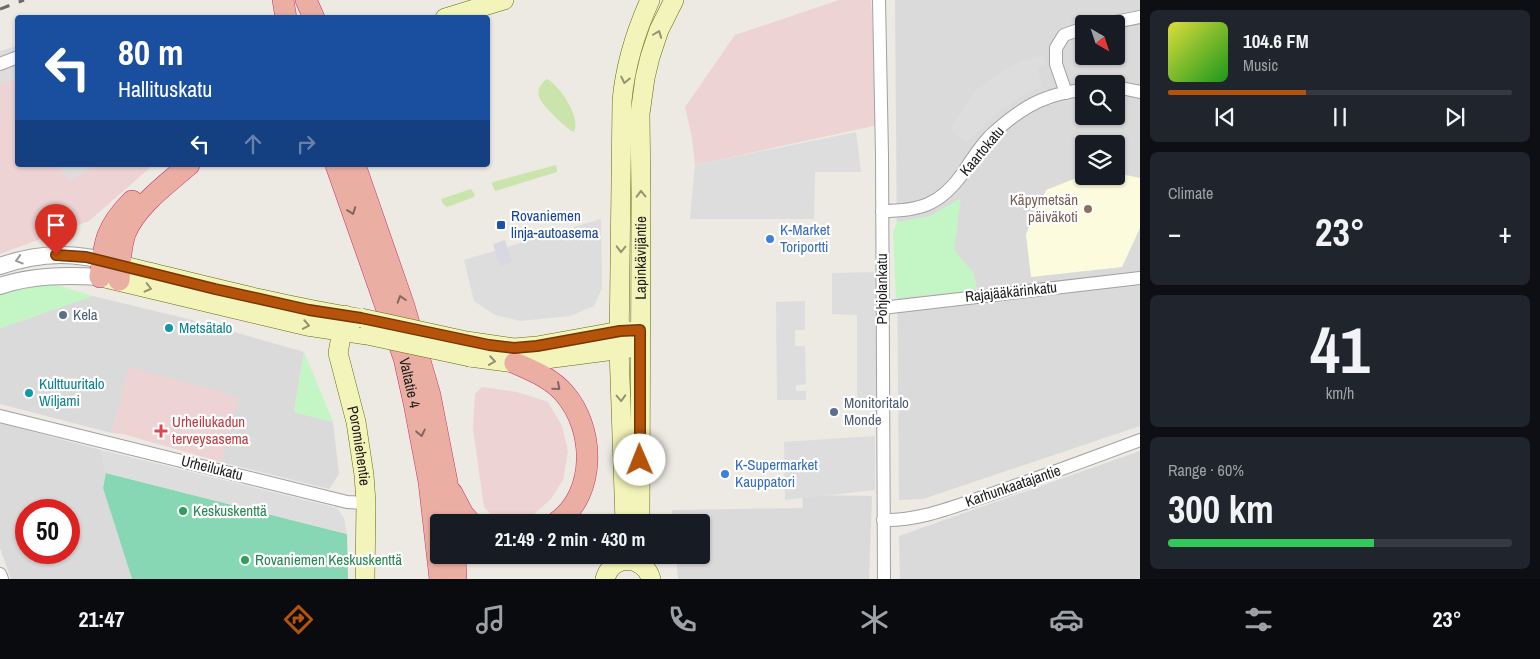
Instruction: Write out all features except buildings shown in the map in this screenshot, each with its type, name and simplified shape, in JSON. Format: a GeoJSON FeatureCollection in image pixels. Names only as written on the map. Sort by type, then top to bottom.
{"type":"FeatureCollection","features":[{"type":"Feature","properties":{"kind":"highway"},"geometry":{"type":"LineString","coordinates":[[283,0],[283,15]]}},
{"type":"Feature","properties":{"kind":"highway"},"geometry":{"type":"LineString","coordinates":[[283,0],[286,15]]}},
{"type":"Feature","properties":{"kind":"highway"},"geometry":{"type":"LineString","coordinates":[[306,0],[306,15]]}},
{"type":"Feature","properties":{"kind":"highway"},"geometry":{"type":"LineString","coordinates":[[306,0],[313,15]]}},
{"type":"Feature","properties":{"kind":"highway"},"geometry":{"type":"LineString","coordinates":[[110,271],[104,243],[110,228],[126,207],[168,167]]}},
{"type":"Feature","properties":{"kind":"highway"},"geometry":{"type":"LineString","coordinates":[[110,271],[122,247],[130,223],[138,212],[187,167]]}},
{"type":"Feature","properties":{"kind":"highway","name":"Valtatie 4"},"geometry":{"type":"LineString","coordinates":[[337,167],[404,358],[430,482],[440,579]]}},
{"type":"Feature","properties":{"kind":"highway","name":"Valtatie 4"},"geometry":{"type":"LineString","coordinates":[[356,167],[404,306],[430,395],[447,482],[450,514]]}},
{"type":"Feature","properties":{"kind":"highway"},"geometry":{"type":"LineString","coordinates":[[515,363],[544,376],[565,393],[576,409],[586,434],[587,463],[584,481],[572,507],[565,514]]}},
{"type":"Feature","properties":{"kind":"highway"},"geometry":{"type":"LineString","coordinates":[[447,482],[463,514]]}},
{"type":"Feature","properties":{"kind":"highway"},"geometry":{"type":"LineString","coordinates":[[455,564],[456,579]]}},
{"type":"Feature","properties":{"kind":"main road"},"geometry":{"type":"LineString","coordinates":[[455,15],[504,0]]}},
{"type":"Feature","properties":{"kind":"main road","name":"Lapinkävijäntie"},"geometry":{"type":"LineString","coordinates":[[625,514],[619,340],[623,88],[632,51],[650,0]]}},
{"type":"Feature","properties":{"kind":"main road","name":"Lapinkävijäntie"},"geometry":{"type":"LineString","coordinates":[[640,514],[642,196],[640,114],[645,78],[654,46],[674,0]]}},
{"type":"Feature","properties":{"kind":"main road"},"geometry":{"type":"LineString","coordinates":[[110,271],[215,289],[309,310],[354,325],[468,349],[515,363],[619,340]]}},
{"type":"Feature","properties":{"kind":"main road","name":"Poromiehentie"},"geometry":{"type":"LineString","coordinates":[[354,325],[338,354],[356,422],[364,475],[366,503],[365,579]]}},
{"type":"Feature","properties":{"kind":"main road"},"geometry":{"type":"LineString","coordinates":[[468,349],[514,348],[640,339]]}},
{"type":"Feature","properties":{"kind":"main road"},"geometry":{"type":"LineString","coordinates":[[605,579],[609,570],[620,564]]}},
{"type":"Feature","properties":{"kind":"main road"},"geometry":{"type":"LineString","coordinates":[[638,564],[647,569],[651,579]]}},
{"type":"Feature","properties":{"kind":"street","name":"Pohjolankatu"},"geometry":{"type":"LineString","coordinates":[[879,0],[884,579]]}},
{"type":"Feature","properties":{"kind":"street"},"geometry":{"type":"LineString","coordinates":[[1125,20],[1140,17]]}},
{"type":"Feature","properties":{"kind":"street"},"geometry":{"type":"LineString","coordinates":[[1066,93],[1056,64],[1056,48],[1064,35],[1075,31]]}},
{"type":"Feature","properties":{"kind":"street"},"geometry":{"type":"LineString","coordinates":[[0,64],[15,59]]}},
{"type":"Feature","properties":{"kind":"street"},"geometry":{"type":"LineString","coordinates":[[1125,89],[1140,92]]}},
{"type":"Feature","properties":{"kind":"street","name":"Kaartokatu"},"geometry":{"type":"LineString","coordinates":[[882,212],[919,208],[938,200],[948,192],[977,151],[1007,121],[1047,97],[1075,91]]}},
{"type":"Feature","properties":{"kind":"street"},"geometry":{"type":"LineString","coordinates":[[0,266],[28,257],[56,255],[86,257],[110,271]]}},
{"type":"Feature","properties":{"kind":"street"},"geometry":{"type":"LineString","coordinates":[[0,286],[35,278],[110,271]]}},
{"type":"Feature","properties":{"kind":"street","name":"Rajajääkärinkatu"},"geometry":{"type":"LineString","coordinates":[[882,308],[1140,278]]}},
{"type":"Feature","properties":{"kind":"street","name":"Urheilukatu"},"geometry":{"type":"LineString","coordinates":[[0,416],[347,502],[366,503]]}},
{"type":"Feature","properties":{"kind":"street","name":"Karhunkaatajantie"},"geometry":{"type":"LineString","coordinates":[[883,520],[902,520],[927,516],[1024,483],[1140,440]]}},
{"type":"Feature","properties":{"kind":"street"},"geometry":{"type":"LineString","coordinates":[[0,574],[2,579]]}},
{"type":"Feature","properties":{"kind":"shaded area"},"geometry":{"type":"Polygon","coordinates":[[[839,0],[871,0],[878,125],[695,165],[692,137],[685,107],[735,35],[839,0]]]}},
{"type":"Feature","properties":{"kind":"shaded area"},"geometry":{"type":"Polygon","coordinates":[[[895,0],[1140,0],[1140,426],[923,499],[899,500],[895,0]]]}},
{"type":"Feature","properties":{"kind":"shaded area"},"geometry":{"type":"Polygon","coordinates":[[[15,47],[15,78],[0,84],[0,51],[15,47]]]}},
{"type":"Feature","properties":{"kind":"shaded area"},"geometry":{"type":"Polygon","coordinates":[[[1044,56],[1047,64],[1037,67],[1042,85],[1001,109],[966,143],[950,128],[975,91],[1001,72],[1021,61],[1044,56]]]}},
{"type":"Feature","properties":{"kind":"shaded area"},"geometry":{"type":"Polygon","coordinates":[[[15,78],[15,167],[151,167],[89,221],[0,254],[0,84],[15,78]]]}},
{"type":"Feature","properties":{"kind":"shaded area"},"geometry":{"type":"Polygon","coordinates":[[[856,132],[861,172],[815,172],[814,219],[690,219],[695,165],[856,132]]]}},
{"type":"Feature","properties":{"kind":"shaded area"},"geometry":{"type":"Polygon","coordinates":[[[60,167],[94,167],[70,181],[60,167]]]}},
{"type":"Feature","properties":{"kind":"shaded area","name":"Käpymetsän päiväkoti"},"geometry":{"type":"Polygon","coordinates":[[[1125,175],[1140,178],[1140,228],[1122,267],[1031,277],[1026,234],[1046,190],[1075,179],[1075,185],[1125,185],[1125,175]]]}},
{"type":"Feature","properties":{"kind":"shaded area"},"geometry":{"type":"Polygon","coordinates":[[[601,219],[602,288],[594,306],[570,316],[520,321],[495,315],[474,301],[464,260],[601,219]]]}},
{"type":"Feature","properties":{"kind":"shaded area"},"geometry":{"type":"Polygon","coordinates":[[[505,240],[512,262],[500,266],[493,244],[505,240]]]}},
{"type":"Feature","properties":{"kind":"shaded area"},"geometry":{"type":"Polygon","coordinates":[[[886,272],[886,398],[857,402],[857,315],[832,314],[832,273],[886,272]]]}},
{"type":"Feature","properties":{"kind":"shaded area"},"geometry":{"type":"Polygon","coordinates":[[[93,296],[192,320],[304,352],[294,412],[333,422],[339,474],[329,489],[221,462],[238,397],[129,368],[112,433],[0,404],[0,328],[93,296]]]}},
{"type":"Feature","properties":{"kind":"shaded area"},"geometry":{"type":"Polygon","coordinates":[[[805,301],[805,330],[795,330],[795,346],[805,346],[806,384],[796,385],[796,391],[806,391],[806,400],[777,400],[776,302],[805,301]]]}},
{"type":"Feature","properties":{"kind":"shaded area"},"geometry":{"type":"Polygon","coordinates":[[[129,367],[239,397],[221,462],[123,434],[112,433],[129,367]]]}},
{"type":"Feature","properties":{"kind":"shaded area"},"geometry":{"type":"Polygon","coordinates":[[[482,387],[517,392],[548,402],[562,426],[568,451],[563,480],[551,499],[534,514],[490,514],[484,507],[473,428],[475,394],[482,387]]]}},
{"type":"Feature","properties":{"kind":"shaded area"},"geometry":{"type":"Polygon","coordinates":[[[0,423],[101,450],[106,473],[103,488],[132,579],[11,579],[0,548],[0,423]]]}},
{"type":"Feature","properties":{"kind":"shaded area"},"geometry":{"type":"Polygon","coordinates":[[[875,436],[875,490],[785,500],[784,442],[875,436]]]}},
{"type":"Feature","properties":{"kind":"shaded area"},"geometry":{"type":"Polygon","coordinates":[[[101,450],[337,508],[344,518],[347,534],[106,473],[101,450]]]}},
{"type":"Feature","properties":{"kind":"shaded area"},"geometry":{"type":"Polygon","coordinates":[[[1140,451],[1140,579],[900,579],[899,536],[1140,451]]]}},
{"type":"Feature","properties":{"kind":"shaded area"},"geometry":{"type":"Polygon","coordinates":[[[802,495],[872,496],[869,579],[678,579],[677,564],[710,564],[710,514],[672,514],[672,510],[803,508],[802,495]]]}},
{"type":"Feature","properties":{"kind":"green space"},"geometry":{"type":"Polygon","coordinates":[[[547,79],[558,88],[568,102],[575,118],[574,132],[554,116],[539,97],[540,87],[547,79]]]}},
{"type":"Feature","properties":{"kind":"green space"},"geometry":{"type":"Polygon","coordinates":[[[556,165],[557,172],[495,191],[492,184],[493,182],[556,165]]]}},
{"type":"Feature","properties":{"kind":"green space"},"geometry":{"type":"Polygon","coordinates":[[[471,189],[475,195],[474,197],[447,207],[443,204],[441,199],[471,189]]]}},
{"type":"Feature","properties":{"kind":"green space"},"geometry":{"type":"Polygon","coordinates":[[[961,198],[954,250],[973,272],[978,290],[896,298],[893,232],[897,222],[930,216],[961,198]]]}},
{"type":"Feature","properties":{"kind":"green space"},"geometry":{"type":"Polygon","coordinates":[[[52,284],[93,296],[0,328],[0,295],[20,288],[52,284]]]}},
{"type":"Feature","properties":{"kind":"green space"},"geometry":{"type":"Polygon","coordinates":[[[304,352],[333,422],[294,412],[304,352]]]}},
{"type":"Feature","properties":{"kind":"green space","name":"Keskuskenttä"},"geometry":{"type":"Polygon","coordinates":[[[106,473],[347,534],[348,579],[132,579],[103,488],[106,473]]]}},
{"type":"Feature","properties":{"kind":"railway"},"geometry":{"type":"LineString","coordinates":[[0,9],[24,0]]}},
{"type":"Feature","properties":{"kind":"place","name":"Käpymetsän päiväkoti"},"geometry":{"type":"Point","coordinates":[1088,209]}},
{"type":"Feature","properties":{"kind":"place","name":"Rovaniemen linja-autoasema"},"geometry":{"type":"Point","coordinates":[501,225]}},
{"type":"Feature","properties":{"kind":"place","name":"K-Market Toriportti"},"geometry":{"type":"Point","coordinates":[770,239]}},
{"type":"Feature","properties":{"kind":"place","name":"Kela"},"geometry":{"type":"Point","coordinates":[63,315]}},
{"type":"Feature","properties":{"kind":"place","name":"Metsätalo"},"geometry":{"type":"Point","coordinates":[169,328]}},
{"type":"Feature","properties":{"kind":"place","name":"Kulttuuritalo Wiljami"},"geometry":{"type":"Point","coordinates":[29,393]}},
{"type":"Feature","properties":{"kind":"place","name":"Monitoritalo Monde"},"geometry":{"type":"Point","coordinates":[834,412]}},
{"type":"Feature","properties":{"kind":"place","name":"Urheilukadun terveysasema"},"geometry":{"type":"Point","coordinates":[161,431]}},
{"type":"Feature","properties":{"kind":"place","name":"K-Supermarket Kauppatori"},"geometry":{"type":"Point","coordinates":[725,474]}},
{"type":"Feature","properties":{"kind":"place","name":"Keskuskenttä"},"geometry":{"type":"Point","coordinates":[183,511]}},
{"type":"Feature","properties":{"kind":"place","name":"Rovaniemen Keskuskenttä"},"geometry":{"type":"Point","coordinates":[245,560]}},
{"type":"Feature","properties":{"kind":"route"},"geometry":{"type":"LineString","coordinates":[[56,255],[86,257],[120,264],[215,289],[309,310],[361,318],[466,342],[489,345],[514,348],[537,346],[591,338],[620,331],[640,330],[640,460]]}}]}
